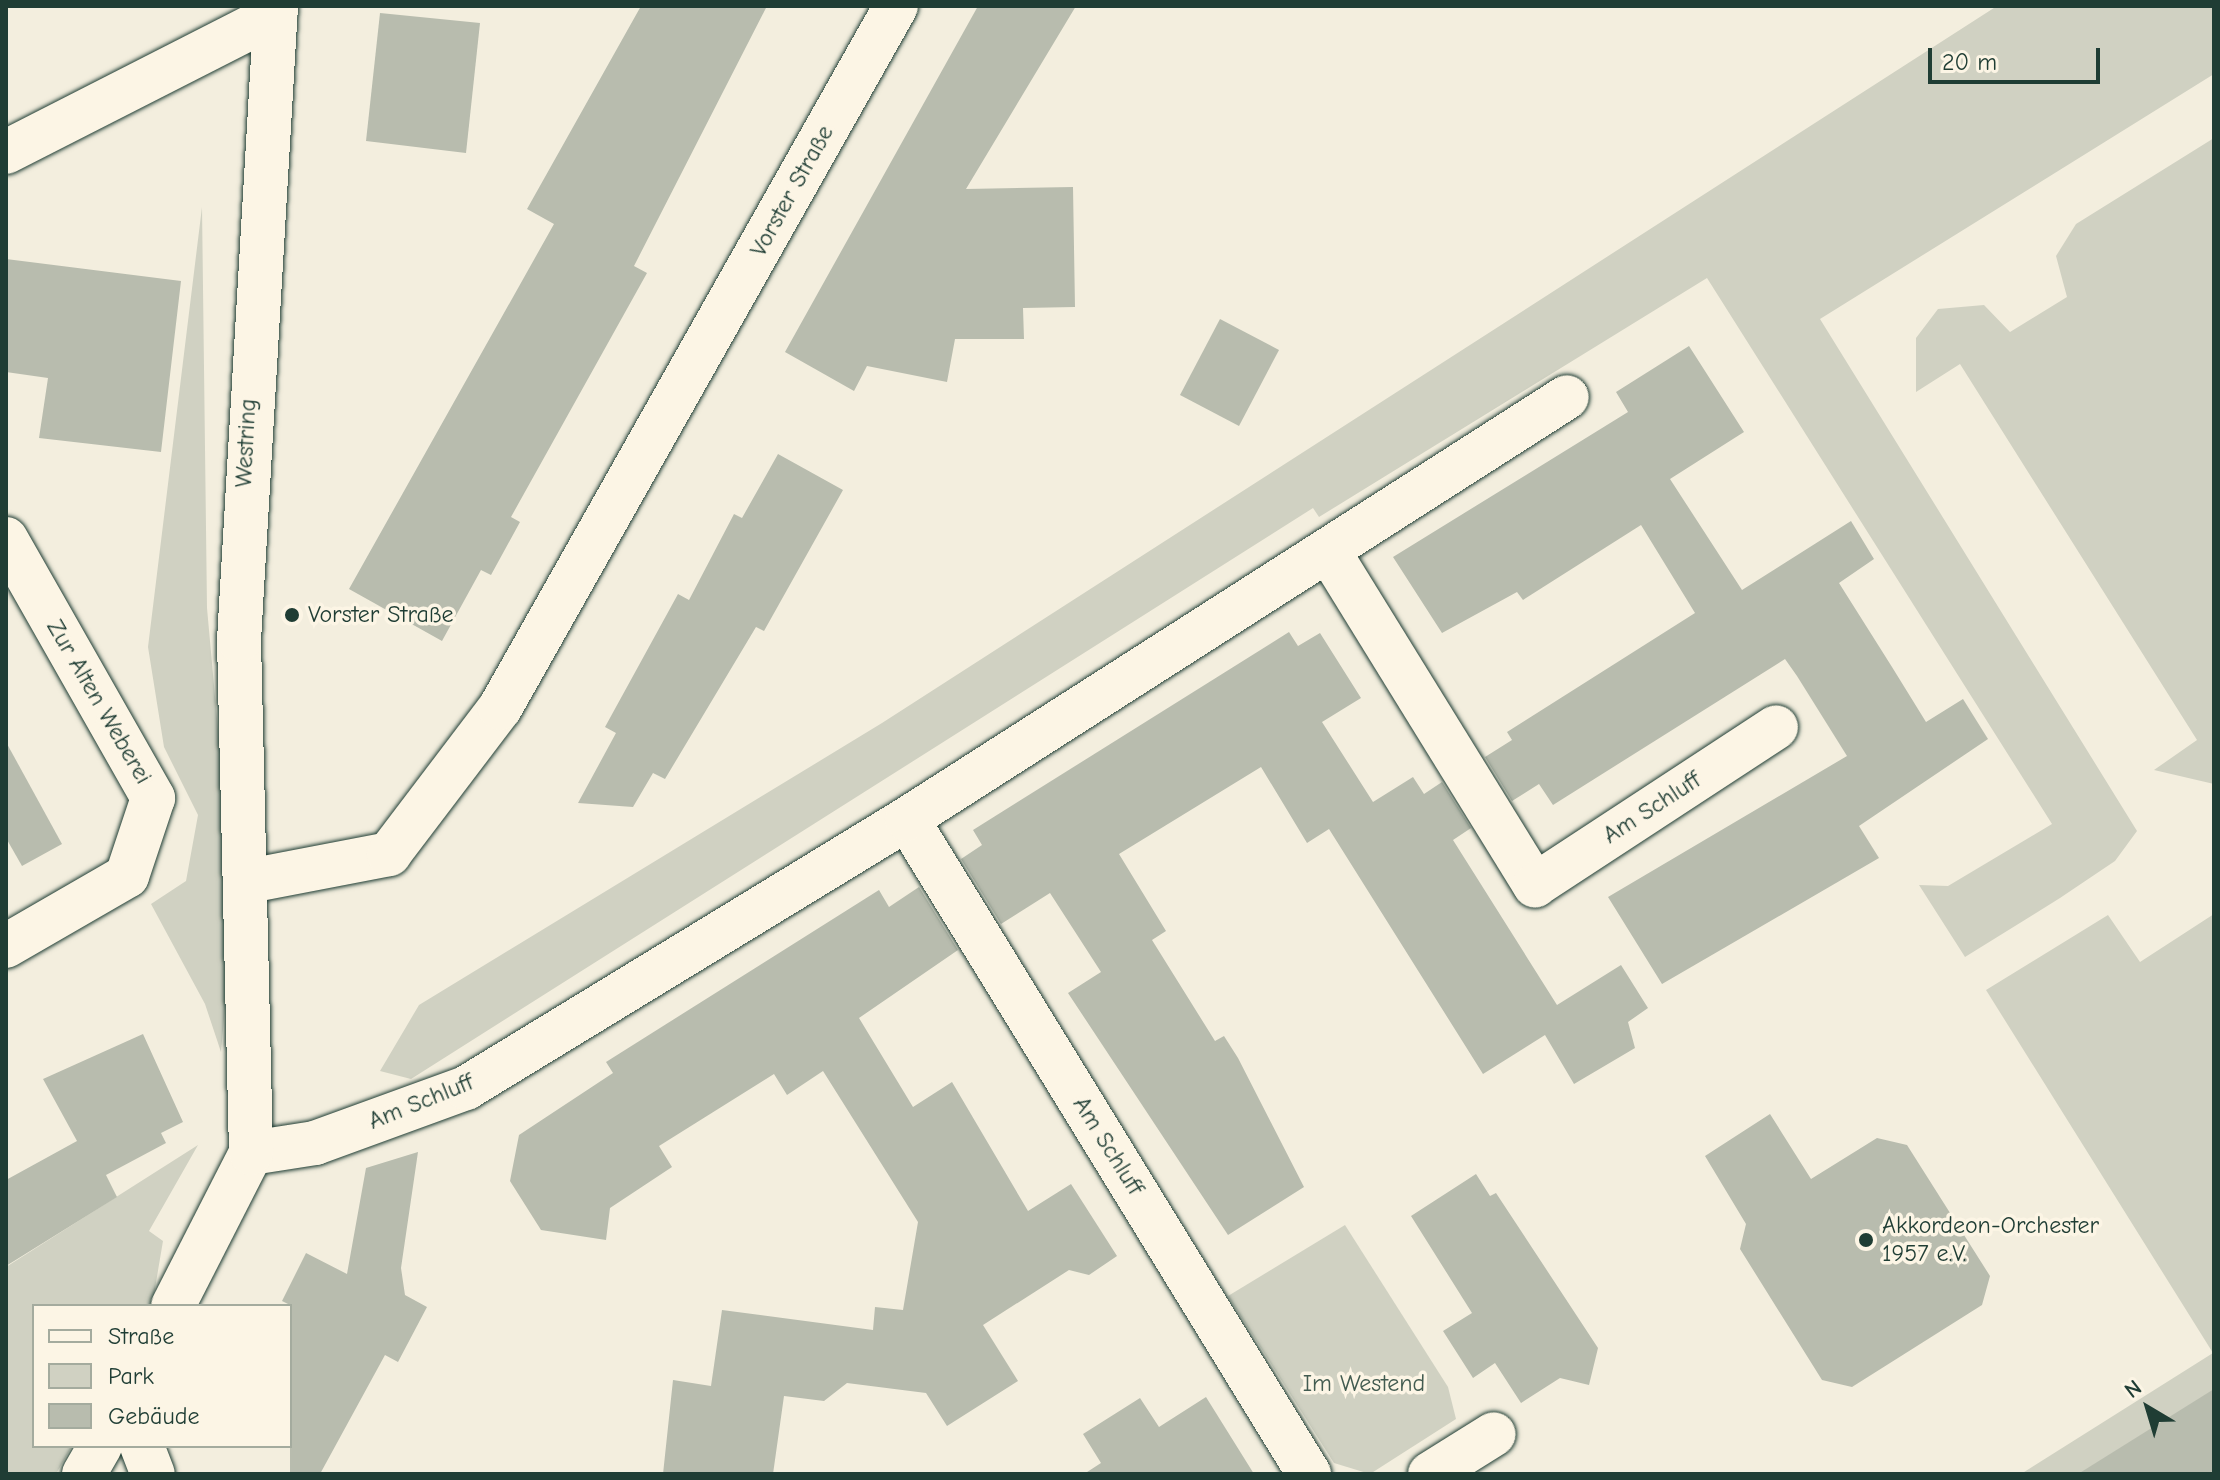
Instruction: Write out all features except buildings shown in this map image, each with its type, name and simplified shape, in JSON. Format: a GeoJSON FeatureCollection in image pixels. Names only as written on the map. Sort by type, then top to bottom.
{"type":"FeatureCollection","features":[{"type":"Feature","properties":{"kind":"street","name":"Vorster Straße"},"geometry":{"type":"LineString","coordinates":[[249,881],[389,854],[500,708],[896,6]]}},
{"type":"Feature","properties":{"kind":"street","name":"Westring"},"geometry":{"type":"LineString","coordinates":[[249,881],[240,583],[276,11]]}},
{"type":"Feature","properties":{"kind":"street"},"geometry":{"type":"LineString","coordinates":[[6,152],[276,11]]}},
{"type":"Feature","properties":{"kind":"street","name":"Am Schluff"},"geometry":{"type":"LineString","coordinates":[[251,1153],[315,1143],[466,1088],[907,819],[1567,397]]}},
{"type":"Feature","properties":{"kind":"street","name":"Zur Alten Weberei"},"geometry":{"type":"LineString","coordinates":[[6,539],[153,798],[127,876],[6,946]]}},
{"type":"Feature","properties":{"kind":"street","name":"Am Schluff"},"geometry":{"type":"LineString","coordinates":[[1329,552],[1535,885],[1776,727]]}},
{"type":"Feature","properties":{"kind":"street","name":"Am Schluff"},"geometry":{"type":"LineString","coordinates":[[907,819],[1309,1474]]}},
{"type":"Feature","properties":{"kind":"street"},"geometry":{"type":"LineString","coordinates":[[174,1304],[251,1153],[249,881]]}},
{"type":"Feature","properties":{"kind":"street"},"geometry":{"type":"LineString","coordinates":[[1430,1474],[1494,1434]]}},
{"type":"Feature","properties":{"kind":"street"},"geometry":{"type":"LineString","coordinates":[[84,1474],[99,1448]]}},
{"type":"Feature","properties":{"kind":"street"},"geometry":{"type":"LineString","coordinates":[[143,1448],[153,1474]]}},
{"type":"Feature","properties":{"kind":"green space"},"geometry":{"type":"Polygon","coordinates":[[[1997,6],[2214,6],[2214,74],[1820,319],[2137,831],[2115,861],[2060,898],[1965,957],[1919,885],[1948,886],[2052,824],[1707,278],[1319,517],[1313,508],[411,1079],[380,1071],[419,1005],[882,723],[1997,6]]]}},
{"type":"Feature","properties":{"kind":"green space"},"geometry":{"type":"Polygon","coordinates":[[[2214,138],[2214,784],[2154,770],[2197,740],[1960,364],[1916,392],[1916,338],[1938,309],[1984,305],[2010,332],[2067,297],[2056,256],[2076,224],[2214,138]]]}},
{"type":"Feature","properties":{"kind":"green space"},"geometry":{"type":"Polygon","coordinates":[[[202,207],[207,608],[234,907],[221,1052],[205,1004],[151,904],[186,881],[198,815],[164,747],[148,647],[202,207]]]}},
{"type":"Feature","properties":{"kind":"green space"},"geometry":{"type":"Polygon","coordinates":[[[2214,914],[2214,1474],[2021,1474],[2213,1353],[1986,990],[2108,915],[2140,962],[2214,914]]]}},
{"type":"Feature","properties":{"kind":"green space"},"geometry":{"type":"Polygon","coordinates":[[[198,1145],[149,1231],[163,1241],[152,1304],[32,1304],[32,1448],[71,1448],[56,1474],[6,1474],[6,1267],[198,1145]]]}},
{"type":"Feature","properties":{"kind":"green space","name":"Im Westend"},"geometry":{"type":"Polygon","coordinates":[[[1345,1225],[1448,1387],[1456,1419],[1370,1474],[1334,1463],[1228,1296],[1345,1225]]]}},
{"type":"Feature","properties":{"kind":"place","name":"Vorster Straße"},"geometry":{"type":"Point","coordinates":[292,615]}},
{"type":"Feature","properties":{"kind":"place","name":"Akkordeon-Orchester 1957 e.V."},"geometry":{"type":"Point","coordinates":[1866,1240]}}]}
